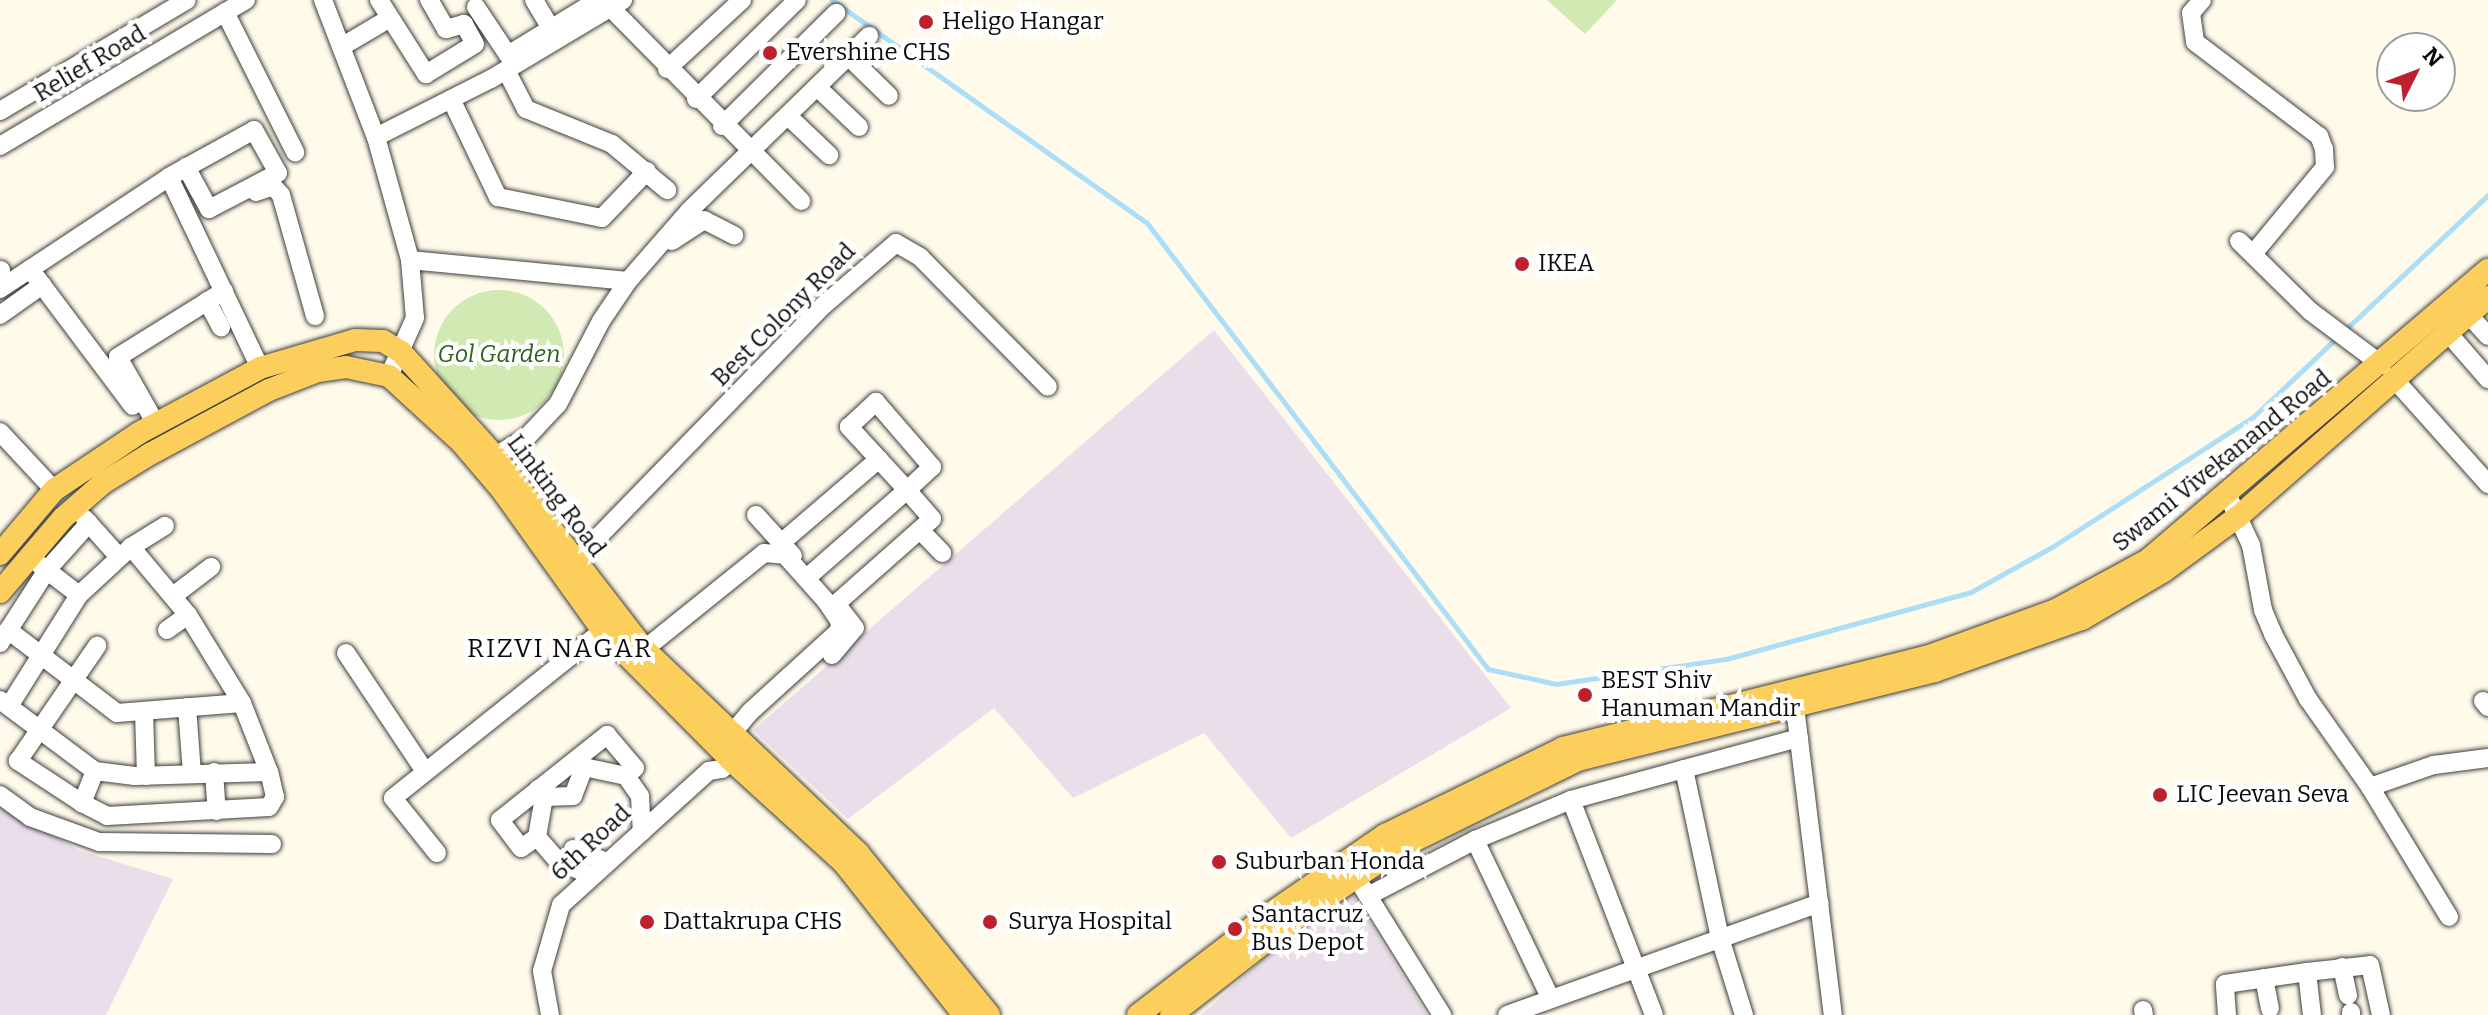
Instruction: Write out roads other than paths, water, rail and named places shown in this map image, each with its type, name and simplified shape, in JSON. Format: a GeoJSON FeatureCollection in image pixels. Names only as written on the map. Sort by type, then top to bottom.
{"type":"FeatureCollection","features":[{"type":"Feature","properties":{"kind":"main road","name":"Swami Vivekanand Road"},"geometry":{"type":"LineString","coordinates":[[1511,784],[1578,760],[1935,671],[2082,619],[2164,571],[2233,506],[2389,373],[2488,270]]}},
{"type":"Feature","properties":{"kind":"main road","name":"Swami Vivekanand Road"},"geometry":{"type":"LineString","coordinates":[[2389,373],[2449,334],[2488,297]]}},
{"type":"Feature","properties":{"kind":"main road"},"geometry":{"type":"LineString","coordinates":[[0,554],[54,490],[152,426],[260,368],[355,340],[383,341],[401,352]]}},
{"type":"Feature","properties":{"kind":"main road","name":"Linking Road"},"geometry":{"type":"LineString","coordinates":[[401,352],[488,460],[610,625],[730,753],[851,858],[989,1015]]}},
{"type":"Feature","properties":{"kind":"main road"},"geometry":{"type":"LineString","coordinates":[[0,592],[28,556],[103,483],[269,390],[346,367],[389,376]]}},
{"type":"Feature","properties":{"kind":"main road","name":"Linking Road"},"geometry":{"type":"LineString","coordinates":[[389,376],[488,460]]}},
{"type":"Feature","properties":{"kind":"main road","name":"Swami Vivekanand Road"},"geometry":{"type":"LineString","coordinates":[[1138,1015],[1190,987],[1350,869],[1399,848],[1511,784],[1563,748],[1926,657],[2056,610],[2148,560],[2233,506]]}},
{"type":"Feature","properties":{"kind":"main road","name":"Linking Road"},"geometry":{"type":"LineString","coordinates":[[851,858],[964,1015]]}},
{"type":"Feature","properties":{"kind":"main road","name":"Swami Vivekanand Road"},"geometry":{"type":"LineString","coordinates":[[1171,1015],[1190,987]]}},
{"type":"Feature","properties":{"kind":"street","name":"Relief Road"},"geometry":{"type":"LineString","coordinates":[[0,111],[187,0]]}},
{"type":"Feature","properties":{"kind":"street","name":"Relief Road"},"geometry":{"type":"LineString","coordinates":[[0,146],[246,0]]}},
{"type":"Feature","properties":{"kind":"street"},"geometry":{"type":"LineString","coordinates":[[323,0],[376,137],[410,260],[415,318],[389,376]]}},
{"type":"Feature","properties":{"kind":"street"},"geometry":{"type":"LineString","coordinates":[[379,0],[421,71],[430,73],[475,44],[464,24],[446,29],[429,0]]}},
{"type":"Feature","properties":{"kind":"street"},"geometry":{"type":"LineString","coordinates":[[534,0],[554,34]]}},
{"type":"Feature","properties":{"kind":"street"},"geometry":{"type":"LineString","coordinates":[[667,69],[742,0]]}},
{"type":"Feature","properties":{"kind":"street"},"geometry":{"type":"LineString","coordinates":[[696,99],[797,0]]}},
{"type":"Feature","properties":{"kind":"street"},"geometry":{"type":"LineString","coordinates":[[2202,0],[2191,13],[2189,27],[2195,42],[2319,136],[2324,149],[2325,167],[2246,248],[2310,311],[2389,373],[2488,484]]}},
{"type":"Feature","properties":{"kind":"street"},"geometry":{"type":"LineString","coordinates":[[376,137],[506,70],[554,34],[608,2],[722,126],[801,201]]}},
{"type":"Feature","properties":{"kind":"street"},"geometry":{"type":"LineString","coordinates":[[476,7],[507,55],[554,34]]}},
{"type":"Feature","properties":{"kind":"street"},"geometry":{"type":"LineString","coordinates":[[225,12],[274,88],[295,152]]}},
{"type":"Feature","properties":{"kind":"street"},"geometry":{"type":"LineString","coordinates":[[722,126],[836,13]]}},
{"type":"Feature","properties":{"kind":"street"},"geometry":{"type":"LineString","coordinates":[[341,47],[390,18]]}},
{"type":"Feature","properties":{"kind":"street"},"geometry":{"type":"LineString","coordinates":[[488,460],[527,437],[558,404],[601,321],[628,281],[690,210],[869,36]]}},
{"type":"Feature","properties":{"kind":"street"},"geometry":{"type":"LineString","coordinates":[[848,56],[889,96]]}},
{"type":"Feature","properties":{"kind":"street"},"geometry":{"type":"LineString","coordinates":[[506,70],[526,109],[597,136],[667,190]]}},
{"type":"Feature","properties":{"kind":"street"},"geometry":{"type":"LineString","coordinates":[[817,87],[859,127]]}},
{"type":"Feature","properties":{"kind":"street"},"geometry":{"type":"LineString","coordinates":[[454,98],[476,138]]}},
{"type":"Feature","properties":{"kind":"street"},"geometry":{"type":"LineString","coordinates":[[454,98],[498,197],[602,218],[642,172]]}},
{"type":"Feature","properties":{"kind":"street"},"geometry":{"type":"LineString","coordinates":[[788,116],[829,155]]}},
{"type":"Feature","properties":{"kind":"street"},"geometry":{"type":"LineString","coordinates":[[9,275],[169,177],[186,167],[251,131],[259,131],[277,175],[213,208],[203,200],[186,167]]}},
{"type":"Feature","properties":{"kind":"street"},"geometry":{"type":"LineString","coordinates":[[169,177],[188,213],[222,264],[224,320]]}},
{"type":"Feature","properties":{"kind":"street"},"geometry":{"type":"LineString","coordinates":[[188,213],[267,187],[278,190],[315,316]]}},
{"type":"Feature","properties":{"kind":"street"},"geometry":{"type":"LineString","coordinates":[[188,213],[203,200]]}},
{"type":"Feature","properties":{"kind":"street"},"geometry":{"type":"LineString","coordinates":[[658,250],[704,220],[734,235]]}},
{"type":"Feature","properties":{"kind":"street","name":"Best Colony Road"},"geometry":{"type":"LineString","coordinates":[[567,569],[824,305],[896,243],[920,257],[1048,387]]}},
{"type":"Feature","properties":{"kind":"street"},"geometry":{"type":"LineString","coordinates":[[410,260],[628,281]]}},
{"type":"Feature","properties":{"kind":"street"},"geometry":{"type":"LineString","coordinates":[[9,275],[38,288],[152,426]]}},
{"type":"Feature","properties":{"kind":"street"},"geometry":{"type":"LineString","coordinates":[[0,315],[38,288]]}},
{"type":"Feature","properties":{"kind":"street"},"geometry":{"type":"LineString","coordinates":[[152,426],[118,357],[224,291]]}},
{"type":"Feature","properties":{"kind":"street"},"geometry":{"type":"LineString","coordinates":[[207,301],[260,368]]}},
{"type":"Feature","properties":{"kind":"street"},"geometry":{"type":"LineString","coordinates":[[2469,315],[2488,336]]}},
{"type":"Feature","properties":{"kind":"street"},"geometry":{"type":"LineString","coordinates":[[2449,334],[2488,379]]}},
{"type":"Feature","properties":{"kind":"street"},"geometry":{"type":"LineString","coordinates":[[810,575],[907,490],[932,467],[874,402],[849,424],[879,459],[907,490],[932,518],[836,604]]}},
{"type":"Feature","properties":{"kind":"street"},"geometry":{"type":"LineString","coordinates":[[0,432],[54,490]]}},
{"type":"Feature","properties":{"kind":"street"},"geometry":{"type":"LineString","coordinates":[[781,543],[879,459]]}},
{"type":"Feature","properties":{"kind":"street"},"geometry":{"type":"LineString","coordinates":[[2233,506],[2273,634],[2308,699],[2370,787],[2449,917]]}},
{"type":"Feature","properties":{"kind":"street"},"geometry":{"type":"LineString","coordinates":[[730,753],[851,638],[853,624],[756,515]]}},
{"type":"Feature","properties":{"kind":"street"},"geometry":{"type":"LineString","coordinates":[[97,646],[73,680],[39,729],[19,762],[107,816],[217,811],[273,804],[269,772],[242,703],[188,615],[173,596],[87,521],[47,570],[4,636],[40,654],[73,680],[117,713],[242,703]]}},
{"type":"Feature","properties":{"kind":"street"},"geometry":{"type":"LineString","coordinates":[[165,526],[125,552],[79,595],[4,703],[95,771],[146,776],[269,772]]}},
{"type":"Feature","properties":{"kind":"street"},"geometry":{"type":"LineString","coordinates":[[920,530],[942,553]]}},
{"type":"Feature","properties":{"kind":"street"},"geometry":{"type":"LineString","coordinates":[[637,655],[764,553],[785,555],[826,601],[840,622],[839,631],[750,712],[730,753]]}},
{"type":"Feature","properties":{"kind":"street"},"geometry":{"type":"LineString","coordinates":[[28,556],[79,595]]}},
{"type":"Feature","properties":{"kind":"street"},"geometry":{"type":"LineString","coordinates":[[173,596],[211,567]]}},
{"type":"Feature","properties":{"kind":"street"},"geometry":{"type":"LineString","coordinates":[[167,630],[188,615]]}},
{"type":"Feature","properties":{"kind":"street"},"geometry":{"type":"LineString","coordinates":[[437,853],[393,798],[424,770],[610,625]]}},
{"type":"Feature","properties":{"kind":"street"},"geometry":{"type":"LineString","coordinates":[[346,653],[424,770]]}},
{"type":"Feature","properties":{"kind":"street"},"geometry":{"type":"LineString","coordinates":[[187,707],[192,773]]}},
{"type":"Feature","properties":{"kind":"street"},"geometry":{"type":"LineString","coordinates":[[1795,707],[1833,1015]]}},
{"type":"Feature","properties":{"kind":"street"},"geometry":{"type":"LineString","coordinates":[[144,712],[146,776]]}},
{"type":"Feature","properties":{"kind":"street"},"geometry":{"type":"LineString","coordinates":[[537,837],[522,848],[500,823],[580,762],[607,735],[634,766],[626,776]]}},
{"type":"Feature","properties":{"kind":"street"},"geometry":{"type":"LineString","coordinates":[[1368,896],[1475,840],[1571,800],[1799,738]]}},
{"type":"Feature","properties":{"kind":"street","name":"6th Road"},"geometry":{"type":"LineString","coordinates":[[550,1015],[542,971],[552,924],[561,905],[590,875],[730,753]]}},
{"type":"Feature","properties":{"kind":"street"},"geometry":{"type":"LineString","coordinates":[[2370,787],[2434,765],[2488,758]]}},
{"type":"Feature","properties":{"kind":"street"},"geometry":{"type":"LineString","coordinates":[[580,762],[626,776],[640,796],[640,834]]}},
{"type":"Feature","properties":{"kind":"street"},"geometry":{"type":"LineString","coordinates":[[541,793],[573,796],[580,762]]}},
{"type":"Feature","properties":{"kind":"street"},"geometry":{"type":"LineString","coordinates":[[1684,769],[1720,938],[1744,1015]]}},
{"type":"Feature","properties":{"kind":"street"},"geometry":{"type":"LineString","coordinates":[[82,803],[95,771]]}},
{"type":"Feature","properties":{"kind":"street"},"geometry":{"type":"LineString","coordinates":[[214,772],[217,811]]}},
{"type":"Feature","properties":{"kind":"street"},"geometry":{"type":"LineString","coordinates":[[541,793],[537,837],[557,860],[590,875]]}},
{"type":"Feature","properties":{"kind":"street"},"geometry":{"type":"LineString","coordinates":[[0,795],[30,817],[99,842],[272,844]]}},
{"type":"Feature","properties":{"kind":"street"},"geometry":{"type":"LineString","coordinates":[[1571,800],[1654,1015]]}},
{"type":"Feature","properties":{"kind":"street"},"geometry":{"type":"LineString","coordinates":[[633,813],[640,834]]}},
{"type":"Feature","properties":{"kind":"street"},"geometry":{"type":"LineString","coordinates":[[1475,840],[1551,999]]}},
{"type":"Feature","properties":{"kind":"street"},"geometry":{"type":"LineString","coordinates":[[573,849],[607,862]]}},
{"type":"Feature","properties":{"kind":"street"},"geometry":{"type":"LineString","coordinates":[[1350,869],[1442,1015]]}},
{"type":"Feature","properties":{"kind":"street"},"geometry":{"type":"LineString","coordinates":[[1507,1015],[1820,903]]}},
{"type":"Feature","properties":{"kind":"street"},"geometry":{"type":"LineString","coordinates":[[2342,967],[2350,1007]]}},
{"type":"Feature","properties":{"kind":"street"},"geometry":{"type":"LineString","coordinates":[[2227,1015],[2223,986],[2342,967],[2373,968],[2381,1015]]}},
{"type":"Feature","properties":{"kind":"street"},"geometry":{"type":"LineString","coordinates":[[2307,972],[2312,1015]]}},
{"type":"Feature","properties":{"kind":"street"},"geometry":{"type":"LineString","coordinates":[[2264,978],[2270,1008]]}},
{"type":"Feature","properties":{"kind":"waterway"},"geometry":{"type":"LineString","coordinates":[[832,0],[1147,223],[1488,669],[1556,684],[1726,659],[1971,592],[2052,547],[2253,417],[2488,195]]}},
{"type":"Feature","properties":{"kind":"place","name":"Heligo Hangar"},"geometry":{"type":"Point","coordinates":[926,22]}},
{"type":"Feature","properties":{"kind":"place","name":"Evershine CHS"},"geometry":{"type":"Point","coordinates":[770,53]}},
{"type":"Feature","properties":{"kind":"place","name":"IKEA"},"geometry":{"type":"Point","coordinates":[1522,264]}},
{"type":"Feature","properties":{"kind":"place","name":"BEST Shiv Hanuman Mandir"},"geometry":{"type":"Point","coordinates":[1585,695]}},
{"type":"Feature","properties":{"kind":"place","name":"LIC Jeevan Seva"},"geometry":{"type":"Point","coordinates":[2160,795]}},
{"type":"Feature","properties":{"kind":"place","name":"Suburban Honda"},"geometry":{"type":"Point","coordinates":[1219,862]}},
{"type":"Feature","properties":{"kind":"place","name":"Dattakrupa CHS"},"geometry":{"type":"Point","coordinates":[647,922]}},
{"type":"Feature","properties":{"kind":"place","name":"Surya Hospital"},"geometry":{"type":"Point","coordinates":[990,922]}},
{"type":"Feature","properties":{"kind":"place","name":"Santacruz Bus Depot"},"geometry":{"type":"Point","coordinates":[1235,929]}},
{"type":"Feature","properties":{"kind":"district","name":"RIZVI NAGAR"},"geometry":{"type":"Point","coordinates":[560,649]}},
{"type":"Feature","properties":{"kind":"park label","name":"Gol Garden"},"geometry":{"type":"Point","coordinates":[499,355]}}]}
